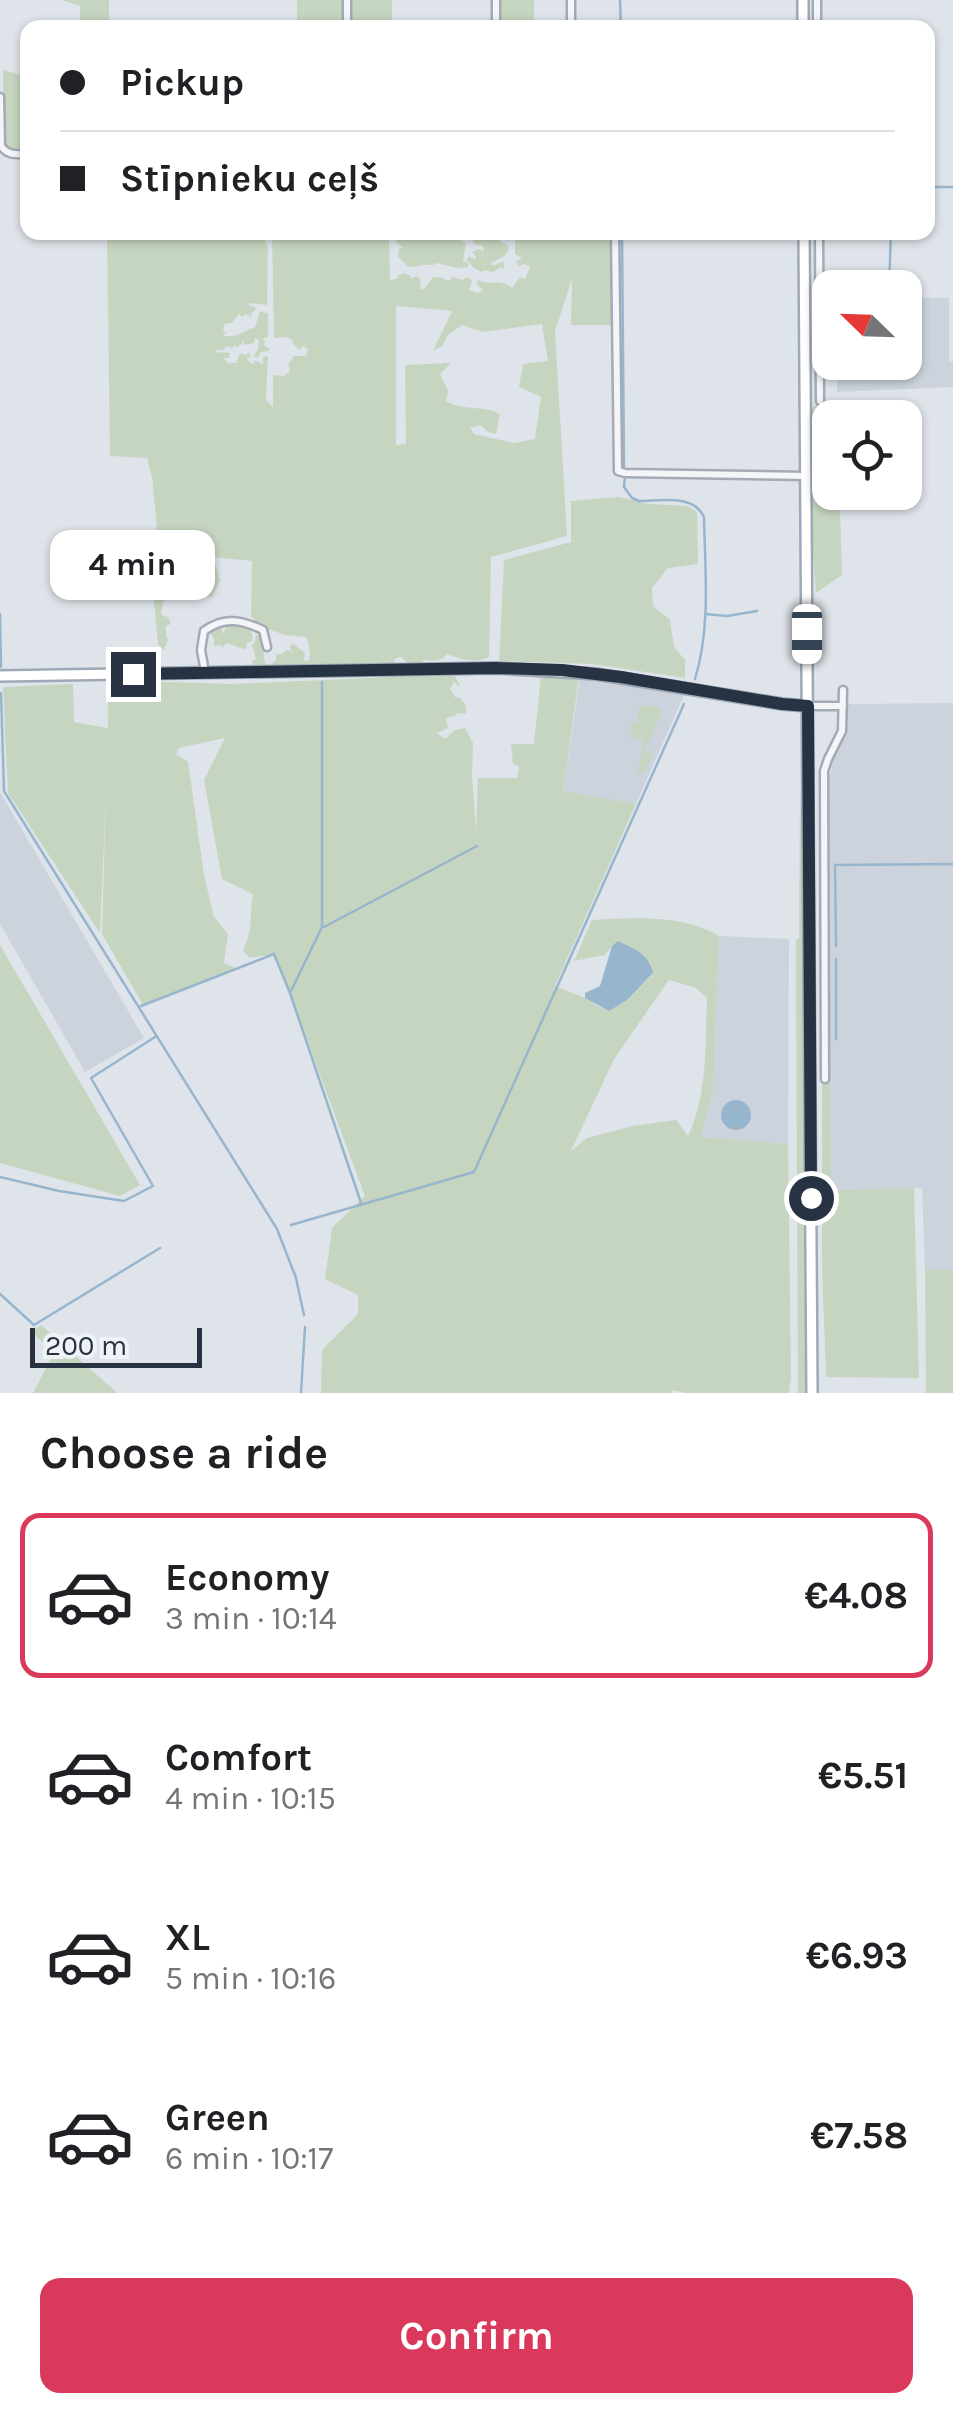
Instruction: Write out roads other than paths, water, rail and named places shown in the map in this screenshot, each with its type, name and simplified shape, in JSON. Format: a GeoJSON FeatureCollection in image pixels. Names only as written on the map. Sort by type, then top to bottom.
{"type":"FeatureCollection","features":[{"type":"Feature","properties":{"kind":"main road"},"geometry":{"type":"LineString","coordinates":[[804,240],[812,1393]]}},
{"type":"Feature","properties":{"kind":"main road"},"geometry":{"type":"LineString","coordinates":[[0,676],[562,670],[808,706]]}},
{"type":"Feature","properties":{"kind":"street"},"geometry":{"type":"LineString","coordinates":[[0,97],[1,146],[5,152],[20,154]]}},
{"type":"Feature","properties":{"kind":"street"},"geometry":{"type":"LineString","coordinates":[[615,240],[618,471],[806,476]]}},
{"type":"Feature","properties":{"kind":"street"},"geometry":{"type":"LineString","coordinates":[[819,240],[820,400]]}},
{"type":"Feature","properties":{"kind":"street"},"geometry":{"type":"LineString","coordinates":[[205,673],[201,650],[204,631],[214,624],[244,620],[263,630],[267,647]]}},
{"type":"Feature","properties":{"kind":"street"},"geometry":{"type":"LineString","coordinates":[[825,1079],[824,771],[842,731],[842,690]]}},
{"type":"Feature","properties":{"kind":"street"},"geometry":{"type":"LineString","coordinates":[[808,706],[843,706]]}},
{"type":"Feature","properties":{"kind":"water"},"geometry":{"type":"Polygon","coordinates":[[[618,941],[645,957],[653,973],[627,1000],[609,1011],[585,998],[585,993],[600,986],[612,946],[618,941]]]}},
{"type":"Feature","properties":{"kind":"water"},"geometry":{"type":"Polygon","coordinates":[[[736,1100],[747,1104],[751,1115],[747,1126],[736,1130],[725,1126],[721,1115],[725,1104],[736,1100]]]}},
{"type":"Feature","properties":{"kind":"waterway"},"geometry":{"type":"LineString","coordinates":[[620,0],[621,20]]}},
{"type":"Feature","properties":{"kind":"waterway"},"geometry":{"type":"LineString","coordinates":[[935,187],[953,187]]}},
{"type":"Feature","properties":{"kind":"waterway"},"geometry":{"type":"LineString","coordinates":[[622,240],[624,468]]}},
{"type":"Feature","properties":{"kind":"waterway"},"geometry":{"type":"LineString","coordinates":[[890,270],[891,240]]}},
{"type":"Feature","properties":{"kind":"waterway"},"geometry":{"type":"LineString","coordinates":[[625,477],[624,487],[632,498],[685,502],[704,517],[705,619],[695,679]]}},
{"type":"Feature","properties":{"kind":"waterway"},"geometry":{"type":"LineString","coordinates":[[705,614],[727,616],[757,611]]}},
{"type":"Feature","properties":{"kind":"waterway"},"geometry":{"type":"LineString","coordinates":[[0,614],[1,667]]}},
{"type":"Feature","properties":{"kind":"waterway"},"geometry":{"type":"LineString","coordinates":[[291,991],[322,927],[322,682]]}},
{"type":"Feature","properties":{"kind":"waterway"},"geometry":{"type":"LineString","coordinates":[[1,693],[4,791],[277,1229],[296,1278],[304,1315]]}},
{"type":"Feature","properties":{"kind":"waterway"},"geometry":{"type":"LineString","coordinates":[[291,1225],[474,1172],[684,704]]}},
{"type":"Feature","properties":{"kind":"waterway"},"geometry":{"type":"LineString","coordinates":[[324,927],[477,846]]}},
{"type":"Feature","properties":{"kind":"waterway"},"geometry":{"type":"LineString","coordinates":[[836,946],[835,865],[953,864]]}},
{"type":"Feature","properties":{"kind":"waterway"},"geometry":{"type":"LineString","coordinates":[[141,1006],[274,954],[361,1203]]}},
{"type":"Feature","properties":{"kind":"waterway"},"geometry":{"type":"LineString","coordinates":[[836,959],[836,1039]]}},
{"type":"Feature","properties":{"kind":"waterway"},"geometry":{"type":"LineString","coordinates":[[0,1177],[124,1201],[153,1186],[91,1078],[155,1037]]}},
{"type":"Feature","properties":{"kind":"waterway"},"geometry":{"type":"LineString","coordinates":[[0,1294],[34,1325],[160,1248]]}},
{"type":"Feature","properties":{"kind":"waterway"},"geometry":{"type":"LineString","coordinates":[[301,1393],[305,1327]]}}]}
